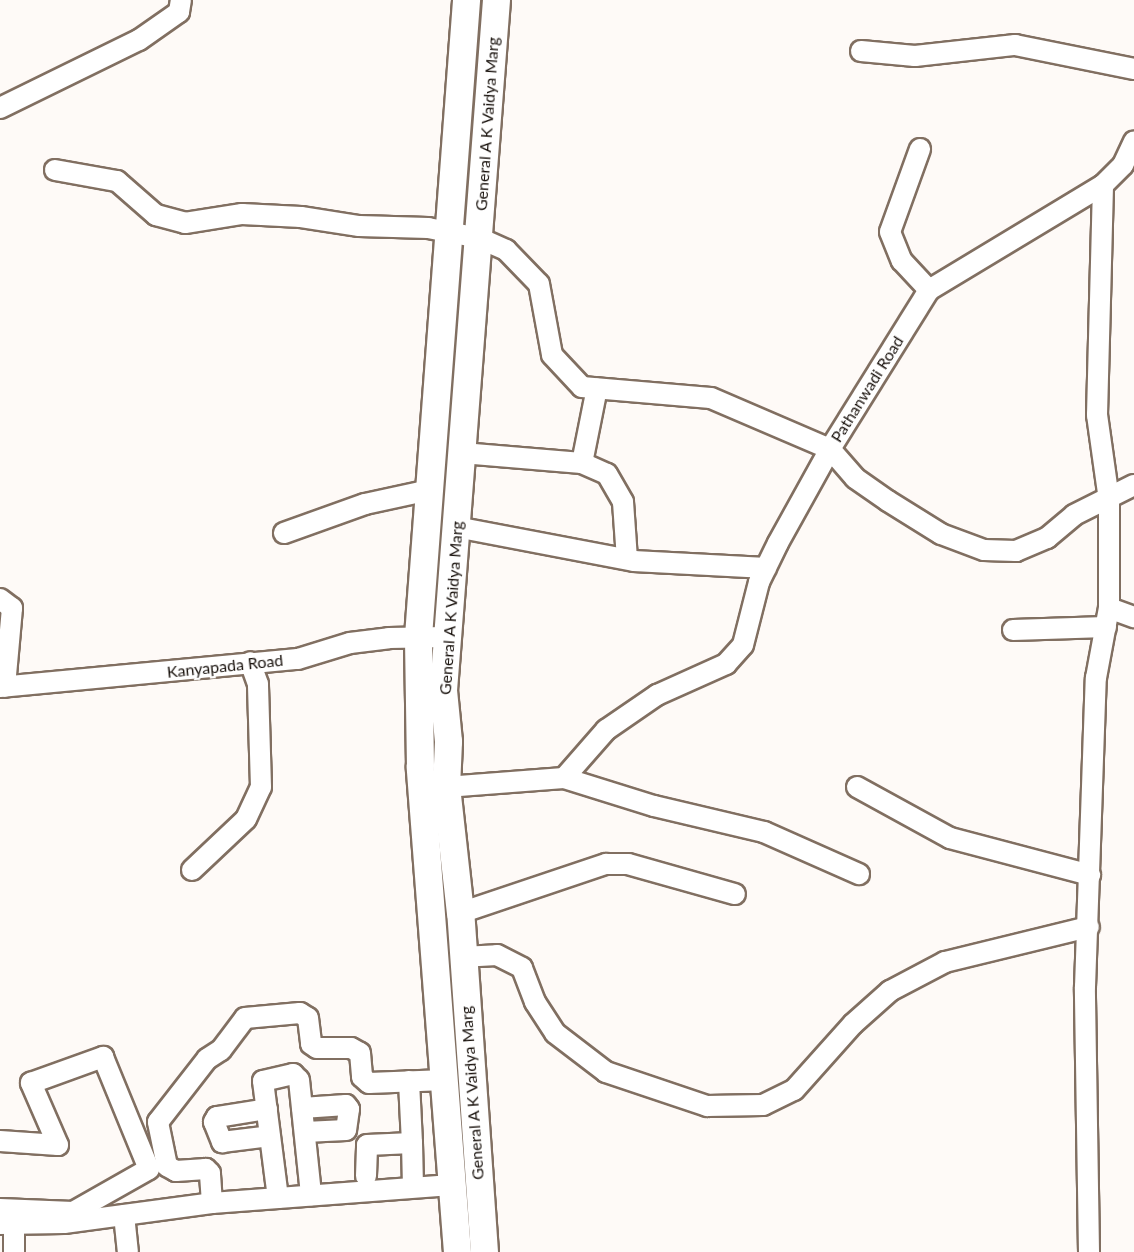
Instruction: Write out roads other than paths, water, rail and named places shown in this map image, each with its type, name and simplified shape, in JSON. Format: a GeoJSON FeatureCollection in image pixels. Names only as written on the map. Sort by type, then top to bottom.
{"type":"FeatureCollection","features":[{"type":"Feature","properties":{"kind":"main road","name":"General A K Vaidya Marg"},"geometry":{"type":"LineString","coordinates":[[457,1252],[420,766],[418,636],[466,0]]}},
{"type":"Feature","properties":{"kind":"main road","name":"General A K Vaidya Marg"},"geometry":{"type":"LineString","coordinates":[[484,1252],[461,957],[460,913],[446,787],[448,741],[443,690],[496,0]]}},
{"type":"Feature","properties":{"kind":"street"},"geometry":{"type":"LineString","coordinates":[[0,108],[139,40],[178,12],[181,0]]}},
{"type":"Feature","properties":{"kind":"street"},"geometry":{"type":"LineString","coordinates":[[861,51],[915,56],[1015,45],[1134,69]]}},
{"type":"Feature","properties":{"kind":"street","name":"Pathanwadi Road"},"geometry":{"type":"LineString","coordinates":[[55,170],[117,181],[156,215],[185,223],[242,214],[447,231],[479,238],[506,250],[539,284],[552,355],[582,387],[711,398],[830,448],[929,290],[1103,185],[1123,165],[1134,141]]}},
{"type":"Feature","properties":{"kind":"street"},"geometry":{"type":"LineString","coordinates":[[920,149],[890,232],[902,261],[929,290]]}},
{"type":"Feature","properties":{"kind":"street"},"geometry":{"type":"LineString","coordinates":[[1089,1252],[1085,987],[1089,927],[1096,678],[1107,618],[1109,500],[1097,415],[1103,185]]}},
{"type":"Feature","properties":{"kind":"street"},"geometry":{"type":"LineString","coordinates":[[582,463],[597,388]]}},
{"type":"Feature","properties":{"kind":"street"},"geometry":{"type":"LineString","coordinates":[[564,778],[606,730],[657,695],[726,664],[743,645],[766,568],[830,448],[855,478],[888,501],[941,534],[984,550],[1017,551],[1047,538],[1074,515],[1109,500],[1134,485]]}},
{"type":"Feature","properties":{"kind":"street"},"geometry":{"type":"LineString","coordinates":[[462,453],[582,463],[607,474],[616,486],[623,502],[627,559]]}},
{"type":"Feature","properties":{"kind":"street"},"geometry":{"type":"LineString","coordinates":[[284,533],[365,504],[429,490]]}},
{"type":"Feature","properties":{"kind":"street"},"geometry":{"type":"LineString","coordinates":[[456,527],[627,559],[766,568]]}},
{"type":"Feature","properties":{"kind":"street"},"geometry":{"type":"LineString","coordinates":[[0,599],[12,609],[2,687]]}},
{"type":"Feature","properties":{"kind":"street"},"geometry":{"type":"LineString","coordinates":[[1013,630],[1107,618],[1134,617]]}},
{"type":"Feature","properties":{"kind":"street","name":"Kanyapada Road"},"geometry":{"type":"LineString","coordinates":[[2,687],[298,659],[350,644],[418,636],[447,637]]}},
{"type":"Feature","properties":{"kind":"street"},"geometry":{"type":"LineString","coordinates":[[192,870],[246,819],[261,787],[258,684],[250,662]]}},
{"type":"Feature","properties":{"kind":"street"},"geometry":{"type":"LineString","coordinates":[[446,787],[564,778],[654,806],[764,832],[859,874]]}},
{"type":"Feature","properties":{"kind":"street"},"geometry":{"type":"LineString","coordinates":[[857,787],[950,838],[1090,875]]}},
{"type":"Feature","properties":{"kind":"street"},"geometry":{"type":"LineString","coordinates":[[460,913],[606,864],[628,864],[735,894]]}},
{"type":"Feature","properties":{"kind":"street"},"geometry":{"type":"LineString","coordinates":[[461,957],[497,955],[522,968],[535,1002],[555,1033],[606,1072],[707,1106],[763,1106],[794,1090],[853,1024],[890,991],[945,962],[1089,927]]}},
{"type":"Feature","properties":{"kind":"street"},"geometry":{"type":"LineString","coordinates":[[212,1203],[210,1173],[206,1169],[176,1171],[167,1166],[158,1122],[207,1059],[221,1050],[245,1018],[300,1013],[308,1018],[311,1044],[317,1048],[351,1048],[360,1053],[362,1077],[369,1083],[445,1080]]}},
{"type":"Feature","properties":{"kind":"street"},"geometry":{"type":"LineString","coordinates":[[0,1141],[58,1145],[31,1083],[103,1057],[149,1169],[72,1212],[0,1209]]}},
{"type":"Feature","properties":{"kind":"street"},"geometry":{"type":"LineString","coordinates":[[278,1198],[263,1081],[268,1077],[293,1074],[299,1080],[311,1195]]}},
{"type":"Feature","properties":{"kind":"street"},"geometry":{"type":"LineString","coordinates":[[409,1081],[413,1187]]}},
{"type":"Feature","properties":{"kind":"street"},"geometry":{"type":"LineString","coordinates":[[302,1108],[346,1105],[349,1109],[346,1130],[305,1132]]}},
{"type":"Feature","properties":{"kind":"street"},"geometry":{"type":"LineString","coordinates":[[267,1109],[218,1117],[214,1122],[222,1142],[270,1136]]}},
{"type":"Feature","properties":{"kind":"street"},"geometry":{"type":"LineString","coordinates":[[366,1176],[367,1145],[412,1143]]}},
{"type":"Feature","properties":{"kind":"street"},"geometry":{"type":"LineString","coordinates":[[14,1252],[7,1224],[64,1223],[212,1203],[451,1185]]}},
{"type":"Feature","properties":{"kind":"street"},"geometry":{"type":"LineString","coordinates":[[124,1215],[129,1252]]}}]}
